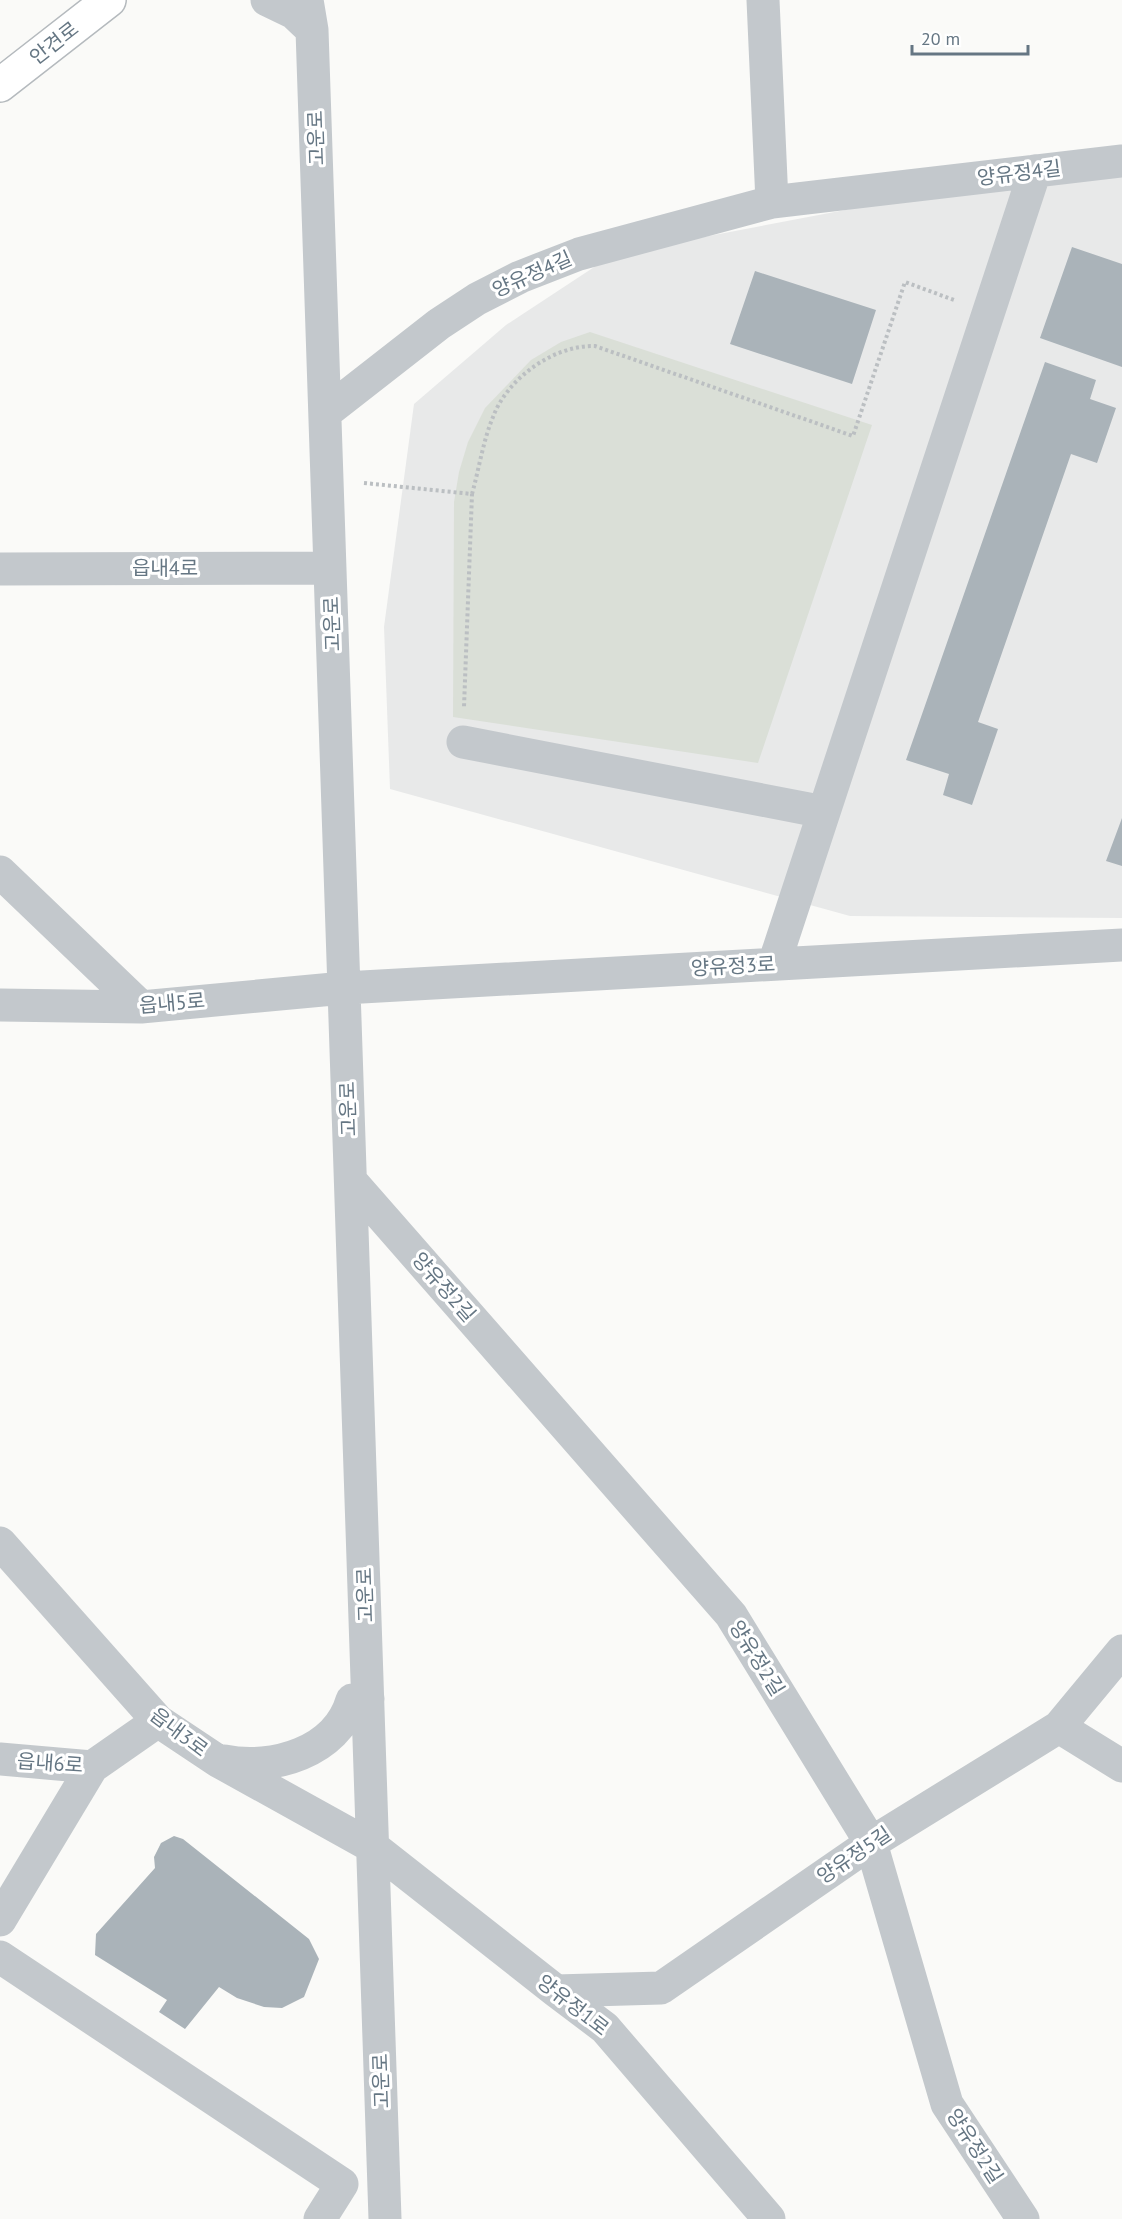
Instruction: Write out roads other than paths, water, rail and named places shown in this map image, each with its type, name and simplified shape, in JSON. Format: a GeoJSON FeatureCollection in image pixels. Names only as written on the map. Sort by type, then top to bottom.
{"type":"FeatureCollection","features":[{"type":"Feature","properties":{"kind":"main road","name":"안견로"},"geometry":{"type":"LineString","coordinates":[[0,85],[103,3]]}},
{"type":"Feature","properties":{"kind":"street"},"geometry":{"type":"LineString","coordinates":[[267,0],[294,13],[310,15],[330,0]]}},
{"type":"Feature","properties":{"kind":"street"},"geometry":{"type":"LineString","coordinates":[[763,0],[772,202]]}},
{"type":"Feature","properties":{"kind":"street","name":"고운로"},"geometry":{"type":"LineString","coordinates":[[310,15],[385,2219]]}},
{"type":"Feature","properties":{"kind":"street","name":"양유정4길"},"geometry":{"type":"LineString","coordinates":[[325,413],[439,324],[477,299],[520,277],[579,254],[772,202],[1122,161]]}},
{"type":"Feature","properties":{"kind":"street"},"geometry":{"type":"LineString","coordinates":[[774,964],[1035,171]]}},
{"type":"Feature","properties":{"kind":"street","name":"읍내4로"},"geometry":{"type":"LineString","coordinates":[[0,569],[330,568]]}},
{"type":"Feature","properties":{"kind":"street"},"geometry":{"type":"LineString","coordinates":[[463,742],[824,812]]}},
{"type":"Feature","properties":{"kind":"street"},"geometry":{"type":"LineString","coordinates":[[0,872],[141,1006]]}},
{"type":"Feature","properties":{"kind":"street","name":"양유정3로"},"geometry":{"type":"LineString","coordinates":[[344,988],[1122,945]]}},
{"type":"Feature","properties":{"kind":"street","name":"읍내5로"},"geometry":{"type":"LineString","coordinates":[[0,1005],[141,1006],[344,988]]}},
{"type":"Feature","properties":{"kind":"street","name":"양유정2길"},"geometry":{"type":"LineString","coordinates":[[351,1181],[731,1615],[871,1843],[947,2104],[1023,2219]]}},
{"type":"Feature","properties":{"kind":"street","name":"읍내3로"},"geometry":{"type":"LineString","coordinates":[[0,1542],[158,1721],[211,1757],[373,1847]]}},
{"type":"Feature","properties":{"kind":"street","name":"양유정5길"},"geometry":{"type":"LineString","coordinates":[[556,1991],[661,1988],[871,1843],[1059,1727],[1122,1651]]}},
{"type":"Feature","properties":{"kind":"street"},"geometry":{"type":"LineString","coordinates":[[211,1757],[229,1762],[264,1764],[296,1756],[318,1744],[336,1729],[348,1711],[352,1700],[368,1699]]}},
{"type":"Feature","properties":{"kind":"street","name":"읍내6로"},"geometry":{"type":"LineString","coordinates":[[0,1759],[93,1767],[158,1721]]}},
{"type":"Feature","properties":{"kind":"street"},"geometry":{"type":"LineString","coordinates":[[1059,1727],[1122,1766]]}},
{"type":"Feature","properties":{"kind":"street"},"geometry":{"type":"LineString","coordinates":[[0,1920],[93,1767]]}},
{"type":"Feature","properties":{"kind":"street","name":"양유정1로"},"geometry":{"type":"LineString","coordinates":[[373,1847],[606,2028],[769,2219]]}},
{"type":"Feature","properties":{"kind":"street"},"geometry":{"type":"LineString","coordinates":[[0,1957],[342,2184],[384,2182]]}},
{"type":"Feature","properties":{"kind":"street"},"geometry":{"type":"LineString","coordinates":[[320,2219],[342,2184]]}}]}
